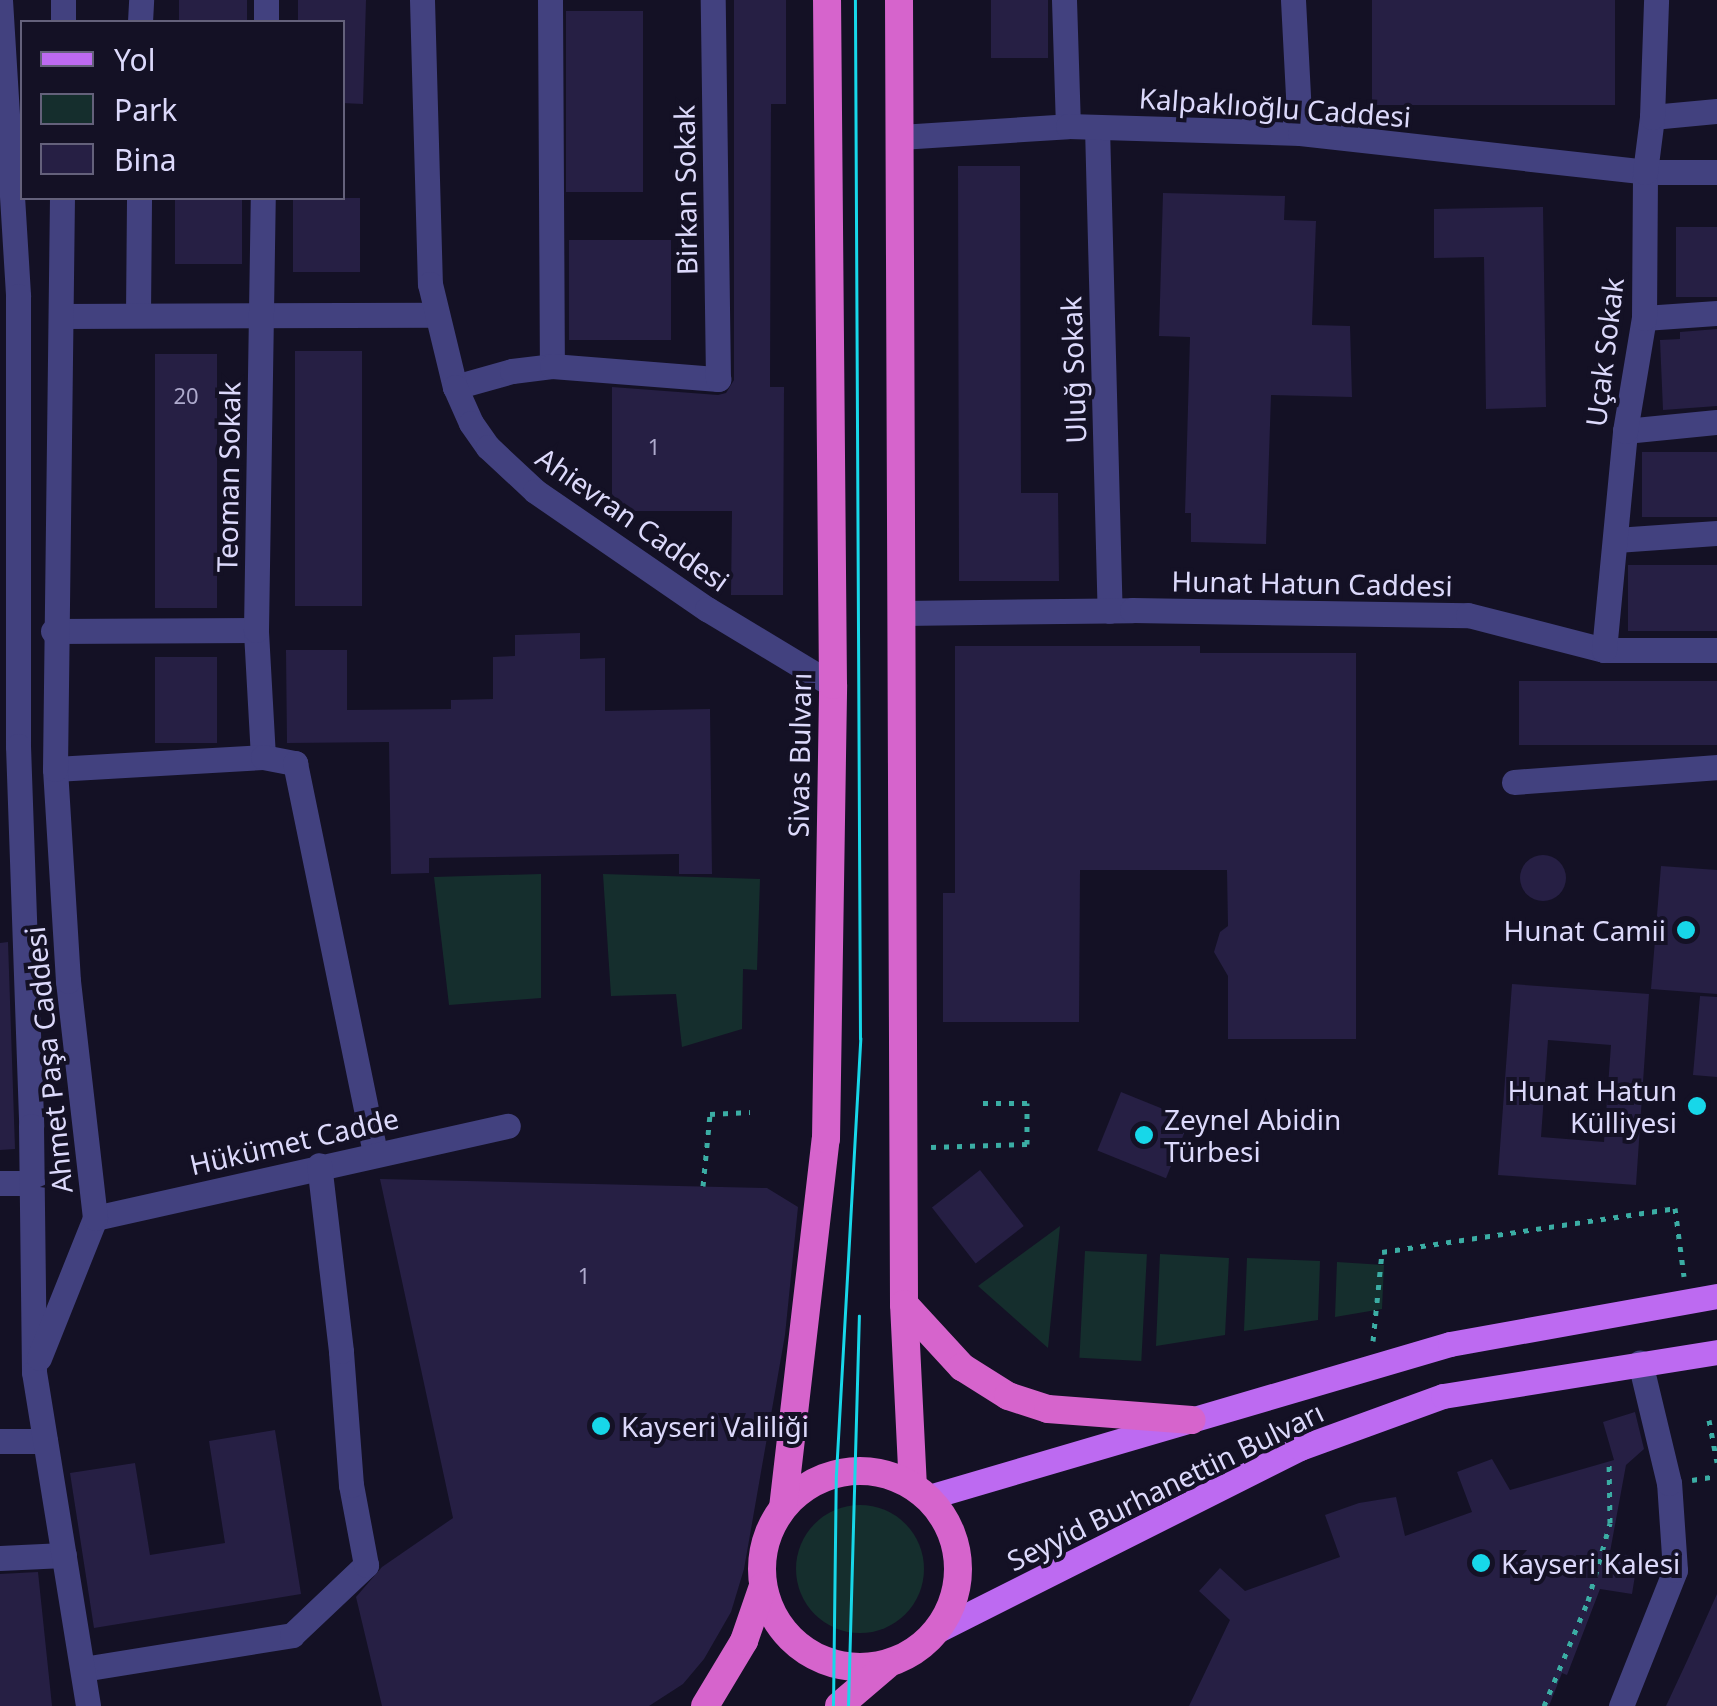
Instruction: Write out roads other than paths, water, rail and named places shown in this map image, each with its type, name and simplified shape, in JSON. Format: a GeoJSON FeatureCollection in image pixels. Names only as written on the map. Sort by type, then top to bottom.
{"type":"FeatureCollection","features":[{"type":"Feature","properties":{"kind":"highway","name":"Sivas Bulvarı"},"geometry":{"type":"LineString","coordinates":[[782,1508],[826,1139],[833,685],[827,0]]}},
{"type":"Feature","properties":{"kind":"highway"},"geometry":{"type":"LineString","coordinates":[[899,0],[904,1304],[920,1491]]}},
{"type":"Feature","properties":{"kind":"highway"},"geometry":{"type":"LineString","coordinates":[[904,1304],[962,1366],[1008,1396],[1048,1409],[1192,1420]]}},
{"type":"Feature","properties":{"kind":"highway"},"geometry":{"type":"LineString","coordinates":[[705,1706],[744,1641],[763,1586],[765,1546],[782,1508],[814,1482],[853,1470],[884,1474],[920,1491],[947,1522],[958,1552],[956,1592],[938,1630],[924,1644],[888,1664],[839,1706]]}},
{"type":"Feature","properties":{"kind":"highway"},"geometry":{"type":"LineString","coordinates":[[763,1586],[779,1625],[808,1653],[849,1667],[888,1664]]}},
{"type":"Feature","properties":{"kind":"main road","name":"Seyyid Burhanettin Bulvarı"},"geometry":{"type":"LineString","coordinates":[[920,1491],[1192,1420],[1450,1344],[1717,1296]]}},
{"type":"Feature","properties":{"kind":"main road","name":"Seyyid Burhanettin Bulvarı"},"geometry":{"type":"LineString","coordinates":[[938,1630],[1300,1448],[1444,1396],[1717,1352]]}},
{"type":"Feature","properties":{"kind":"street","name":"Ahmet Paşa Caddesi"},"geometry":{"type":"LineString","coordinates":[[0,0],[18,296],[9,735],[11,876],[32,1183],[34,1372]]}},
{"type":"Feature","properties":{"kind":"street","name":"Ahievran Caddesi"},"geometry":{"type":"LineString","coordinates":[[422,0],[430,284],[455,388],[488,448],[535,491],[707,610],[833,685]]}},
{"type":"Feature","properties":{"kind":"street"},"geometry":{"type":"LineString","coordinates":[[455,388],[512,371],[552,366],[550,0]]}},
{"type":"Feature","properties":{"kind":"street","name":"Birkan Sokak"},"geometry":{"type":"LineString","coordinates":[[552,366],[718,379],[713,0]]}},
{"type":"Feature","properties":{"kind":"street"},"geometry":{"type":"LineString","coordinates":[[1064,0],[1068,126]]}},
{"type":"Feature","properties":{"kind":"street"},"geometry":{"type":"LineString","coordinates":[[1293,0],[1300,133]]}},
{"type":"Feature","properties":{"kind":"street","name":"Uçak Sokak"},"geometry":{"type":"LineString","coordinates":[[1604,650],[1624,431],[1644,318],[1645,172],[1652,118],[1656,0]]}},
{"type":"Feature","properties":{"kind":"street"},"geometry":{"type":"LineString","coordinates":[[1652,118],[1717,111]]}},
{"type":"Feature","properties":{"kind":"street","name":"Kalpaklıoğlu Caddesi"},"geometry":{"type":"LineString","coordinates":[[900,138],[1068,126],[1300,133],[1645,172],[1717,172]]}},
{"type":"Feature","properties":{"kind":"street","name":"Uluğ Sokak"},"geometry":{"type":"LineString","coordinates":[[1097,127],[1110,610]]}},
{"type":"Feature","properties":{"kind":"street","name":"Ahmet Paşa Caddesi"},"geometry":{"type":"LineString","coordinates":[[34,1372],[95,1218],[68,981],[54,770],[62,200]]}},
{"type":"Feature","properties":{"kind":"street"},"geometry":{"type":"LineString","coordinates":[[138,316],[139,200]]}},
{"type":"Feature","properties":{"kind":"street","name":"Teoman Sokak"},"geometry":{"type":"LineString","coordinates":[[263,200],[256,630],[263,757]]}},
{"type":"Feature","properties":{"kind":"street"},"geometry":{"type":"LineString","coordinates":[[1644,318],[1717,313]]}},
{"type":"Feature","properties":{"kind":"street"},"geometry":{"type":"LineString","coordinates":[[61,316],[436,314]]}},
{"type":"Feature","properties":{"kind":"street"},"geometry":{"type":"LineString","coordinates":[[1624,431],[1717,422]]}},
{"type":"Feature","properties":{"kind":"street"},"geometry":{"type":"LineString","coordinates":[[1616,540],[1717,533]]}},
{"type":"Feature","properties":{"kind":"street","name":"Hunat Hatun Caddesi"},"geometry":{"type":"LineString","coordinates":[[902,613],[1110,610],[1468,615],[1604,650],[1717,650]]}},
{"type":"Feature","properties":{"kind":"street"},"geometry":{"type":"LineString","coordinates":[[53,631],[256,630]]}},
{"type":"Feature","properties":{"kind":"street"},"geometry":{"type":"LineString","coordinates":[[54,770],[263,757],[296,763],[375,1152]]}},
{"type":"Feature","properties":{"kind":"street"},"geometry":{"type":"LineString","coordinates":[[1514,782],[1717,767]]}},
{"type":"Feature","properties":{"kind":"street","name":"Hükümet Cadde"},"geometry":{"type":"LineString","coordinates":[[95,1218],[375,1152],[508,1126]]}},
{"type":"Feature","properties":{"kind":"street"},"geometry":{"type":"LineString","coordinates":[[82,1670],[292,1635],[366,1565],[351,1485],[342,1351],[319,1166]]}},
{"type":"Feature","properties":{"kind":"street"},"geometry":{"type":"LineString","coordinates":[[0,1183],[32,1183]]}},
{"type":"Feature","properties":{"kind":"street"},"geometry":{"type":"LineString","coordinates":[[1620,1706],[1675,1570],[1669,1484],[1640,1362]]}},
{"type":"Feature","properties":{"kind":"street"},"geometry":{"type":"LineString","coordinates":[[34,1372],[88,1706]]}},
{"type":"Feature","properties":{"kind":"street"},"geometry":{"type":"LineString","coordinates":[[0,1442],[45,1441]]}},
{"type":"Feature","properties":{"kind":"street"},"geometry":{"type":"LineString","coordinates":[[0,1558],[64,1556]]}},
{"type":"Feature","properties":{"kind":"tram line"},"geometry":{"type":"LineString","coordinates":[[833,1706],[836,1474],[860,1039],[855,0]]}},
{"type":"Feature","properties":{"kind":"tram line"},"geometry":{"type":"LineString","coordinates":[[848,1706],[859,1316]]}},
{"type":"Feature","properties":{"kind":"place","name":"Hunat Camii"},"geometry":{"type":"Point","coordinates":[1686,930]}},
{"type":"Feature","properties":{"kind":"place","name":"Hunat Hatun Külliyesi"},"geometry":{"type":"Point","coordinates":[1697,1106]}},
{"type":"Feature","properties":{"kind":"place","name":"Zeynel Abidin Türbesi"},"geometry":{"type":"Point","coordinates":[1144,1135]}},
{"type":"Feature","properties":{"kind":"place","name":"Kayseri Valiliği"},"geometry":{"type":"Point","coordinates":[601,1426]}},
{"type":"Feature","properties":{"kind":"place","name":"Kayseri Kalesi"},"geometry":{"type":"Point","coordinates":[1481,1563]}}]}
